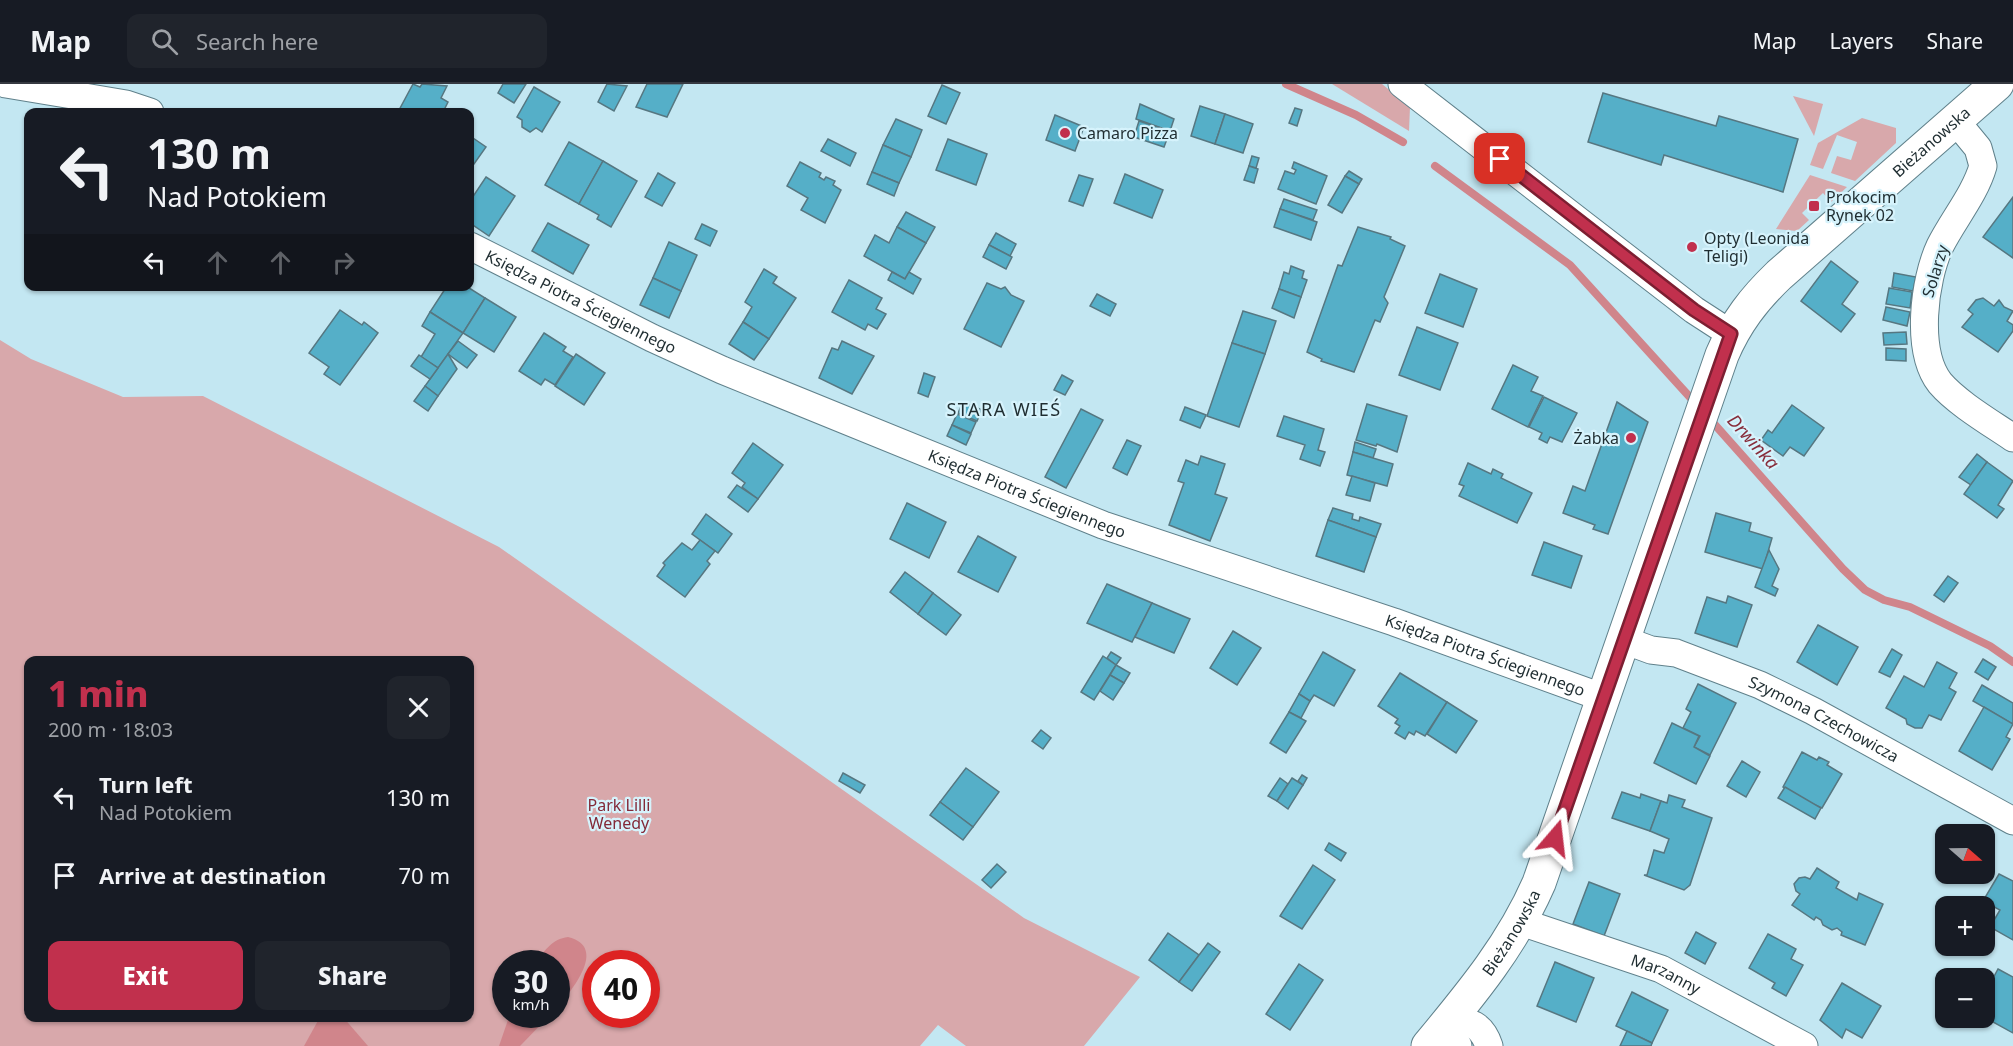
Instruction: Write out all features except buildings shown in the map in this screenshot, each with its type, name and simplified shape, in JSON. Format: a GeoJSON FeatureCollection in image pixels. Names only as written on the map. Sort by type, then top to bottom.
{"type":"FeatureCollection","features":[{"type":"Feature","properties":{"kind":"street"},"geometry":{"type":"LineString","coordinates":[[6,84],[138,108]]}},
{"type":"Feature","properties":{"kind":"street"},"geometry":{"type":"LineString","coordinates":[[1402,84],[1694,310],[1731,334]]}},
{"type":"Feature","properties":{"kind":"street","name":"Bieżanowska"},"geometry":{"type":"LineString","coordinates":[[1428,1046],[1454,1033],[1521,922],[1539,883],[1708,397],[1731,334],[1744,312],[1763,291],[1997,84]]}},
{"type":"Feature","properties":{"kind":"street","name":"Solarzy"},"geometry":{"type":"LineString","coordinates":[[1955,120],[1978,147],[1983,166],[1940,248],[1929,277],[1925,304],[1928,353],[1936,376],[1945,388],[2013,438]]}},
{"type":"Feature","properties":{"kind":"street","name":"Księdza Piotra Ściegiennego"},"geometry":{"type":"LineString","coordinates":[[474,248],[652,338],[722,370],[1103,525],[1394,622],[1604,698]]}},
{"type":"Feature","properties":{"kind":"street","name":"Szymona Czechowicza"},"geometry":{"type":"LineString","coordinates":[[1624,640],[1651,650],[1676,653],[1760,684],[1823,716],[2013,821]]}},
{"type":"Feature","properties":{"kind":"street","name":"Marzanny"},"geometry":{"type":"LineString","coordinates":[[1521,922],[1661,969],[1804,1046]]}},
{"type":"Feature","properties":{"kind":"street"},"geometry":{"type":"LineString","coordinates":[[1454,1033],[1469,1020],[1482,1031],[1489,1046]]}},
{"type":"Feature","properties":{"kind":"green space"},"geometry":{"type":"Polygon","coordinates":[[[1332,84],[1382,84],[1410,107],[1409,131],[1332,84]]]}},
{"type":"Feature","properties":{"kind":"green space"},"geometry":{"type":"Polygon","coordinates":[[[1793,96],[1823,104],[1814,136],[1793,96]]]}},
{"type":"Feature","properties":{"kind":"green space"},"geometry":{"type":"Polygon","coordinates":[[[1862,118],[1896,128],[1896,143],[1855,181],[1831,173],[1837,156],[1851,160],[1857,142],[1837,135],[1823,169],[1810,165],[1818,143],[1862,118]]]}},
{"type":"Feature","properties":{"kind":"green space"},"geometry":{"type":"Polygon","coordinates":[[[1810,175],[1847,187],[1831,202],[1823,193],[1802,213],[1809,220],[1797,231],[1776,229],[1810,175]]]}},
{"type":"Feature","properties":{"kind":"green space","name":"Park Lilli Wenedy"},"geometry":{"type":"Polygon","coordinates":[[[0,340],[31,359],[123,397],[203,396],[499,547],[1024,918],[1140,977],[1084,1046],[966,1046],[938,1025],[920,1046],[0,1046],[0,340]]]}},
{"type":"Feature","properties":{"kind":"shaded area"},"geometry":{"type":"Polygon","coordinates":[[[568,937],[580,942],[586,950],[582,950],[582,972],[570,991],[570,950],[546,950],[562,938],[568,937]]]}},
{"type":"Feature","properties":{"kind":"shaded area"},"geometry":{"type":"Polygon","coordinates":[[[317,1022],[347,1022],[368,1046],[304,1046],[317,1022]]]}},
{"type":"Feature","properties":{"kind":"shaded area"},"geometry":{"type":"Polygon","coordinates":[[[505,1028],[537,1028],[520,1046],[499,1046],[505,1028]]]}},
{"type":"Feature","properties":{"kind":"waterway","name":"Drwinka"},"geometry":{"type":"LineString","coordinates":[[1286,84],[1356,115],[1403,142]]}},
{"type":"Feature","properties":{"kind":"waterway","name":"Drwinka"},"geometry":{"type":"LineString","coordinates":[[1435,166],[1570,265],[1697,405]]}},
{"type":"Feature","properties":{"kind":"waterway","name":"Drwinka"},"geometry":{"type":"LineString","coordinates":[[1708,417],[1843,569],[1865,590],[1884,600],[1910,607],[1990,646],[2013,662]]}},
{"type":"Feature","properties":{"kind":"place","name":"Camaro Pizza"},"geometry":{"type":"Point","coordinates":[1065,133]}},
{"type":"Feature","properties":{"kind":"place","name":"Prokocim Rynek 02"},"geometry":{"type":"Point","coordinates":[1814,206]}},
{"type":"Feature","properties":{"kind":"place","name":"Opty (Leonida Teligi)"},"geometry":{"type":"Point","coordinates":[1692,247]}},
{"type":"Feature","properties":{"kind":"place","name":"Żabka"},"geometry":{"type":"Point","coordinates":[1631,438]}},
{"type":"Feature","properties":{"kind":"district","name":"STARA WIEŚ"},"geometry":{"type":"Point","coordinates":[1004,410]}},
{"type":"Feature","properties":{"kind":"route"},"geometry":{"type":"LineString","coordinates":[[1500,159],[1694,310],[1731,334],[1569,792],[1555,838]]}}]}
